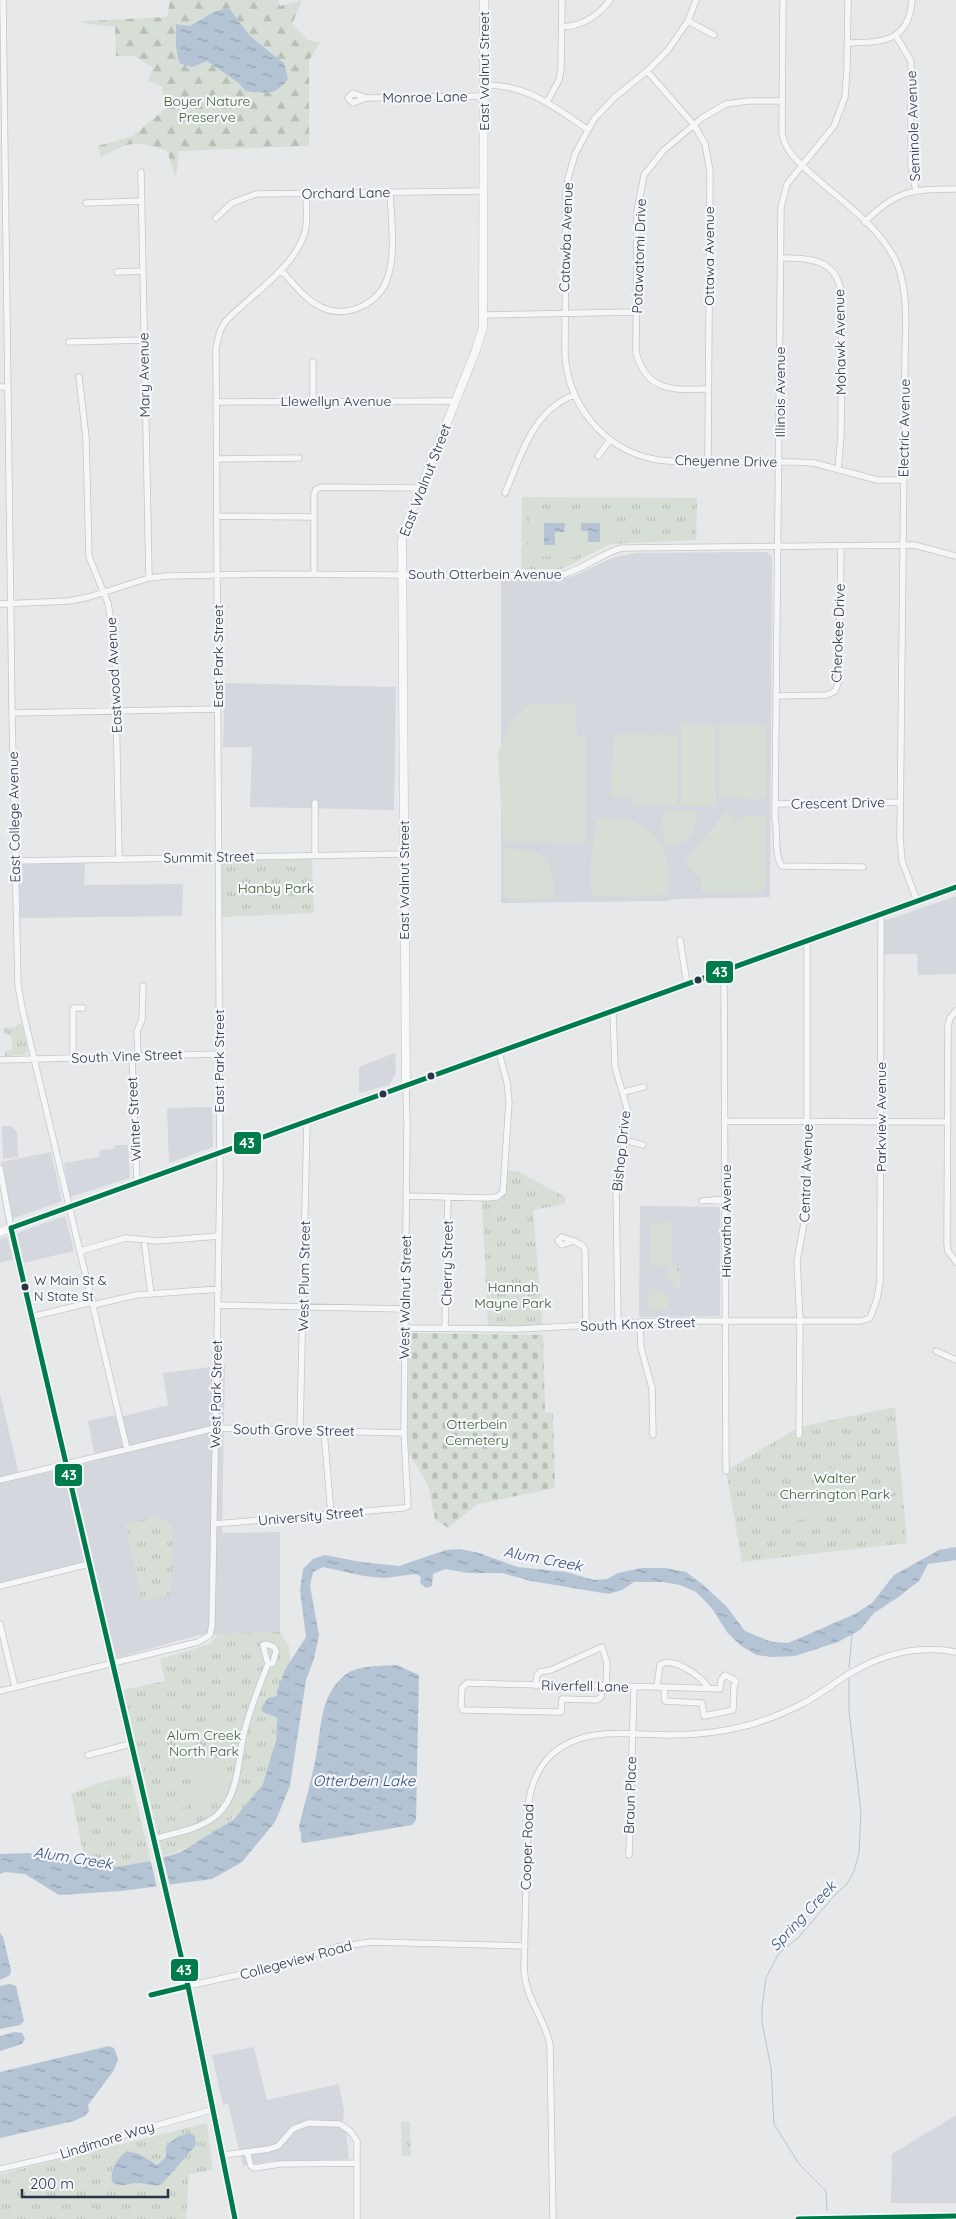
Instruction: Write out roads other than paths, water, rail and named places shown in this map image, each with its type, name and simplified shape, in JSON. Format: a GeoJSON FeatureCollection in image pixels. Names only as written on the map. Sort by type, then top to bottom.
{"type":"FeatureCollection","features":[{"type":"Feature","properties":{"kind":"main road","name":"East Walnut Street"},"geometry":{"type":"LineString","coordinates":[[406,1086],[402,541],[404,530],[481,338],[484,315],[484,0]]}},
{"type":"Feature","properties":{"kind":"main road"},"geometry":{"type":"LineString","coordinates":[[0,1232],[956,887]]}},
{"type":"Feature","properties":{"kind":"main road"},"geometry":{"type":"LineString","coordinates":[[11,1228],[188,1986],[235,2219]]}},
{"type":"Feature","properties":{"kind":"main road"},"geometry":{"type":"LineString","coordinates":[[798,2219],[956,2216]]}},
{"type":"Feature","properties":{"kind":"street","name":"East College Avenue"},"geometry":{"type":"LineString","coordinates":[[3,0],[3,225],[8,387],[14,860],[18,985],[127,1449]]}},
{"type":"Feature","properties":{"kind":"street"},"geometry":{"type":"LineString","coordinates":[[547,102],[558,80],[562,57],[562,0]]}},
{"type":"Feature","properties":{"kind":"street"},"geometry":{"type":"LineString","coordinates":[[562,27],[573,27],[590,20],[610,0]]}},
{"type":"Feature","properties":{"kind":"street","name":"Catawba Avenue"},"geometry":{"type":"LineString","coordinates":[[574,395],[566,366],[565,314],[568,178],[575,154],[587,128],[615,97],[647,71],[668,50],[688,21],[696,0]]}},
{"type":"Feature","properties":{"kind":"street","name":"Electric Avenue"},"geometry":{"type":"LineString","coordinates":[[783,0],[783,139],[788,150],[802,165],[865,222],[889,249],[898,266],[903,284],[905,361],[900,850],[916,901]]}},
{"type":"Feature","properties":{"kind":"street","name":"Illinois Avenue"},"geometry":{"type":"LineString","coordinates":[[848,0],[845,97],[834,126],[787,184],[781,207],[775,804],[778,860],[782,866],[864,867]]}},
{"type":"Feature","properties":{"kind":"street"},"geometry":{"type":"LineString","coordinates":[[848,43],[881,42],[896,36],[907,23],[912,0]]}},
{"type":"Feature","properties":{"kind":"street"},"geometry":{"type":"LineString","coordinates":[[688,21],[714,35]]}},
{"type":"Feature","properties":{"kind":"street","name":"Seminole Avenue"},"geometry":{"type":"LineString","coordinates":[[896,36],[911,61],[911,166],[916,191]]}},
{"type":"Feature","properties":{"kind":"street","name":"Ottawa Avenue"},"geometry":{"type":"LineString","coordinates":[[647,71],[694,125],[705,144],[710,171],[708,461]]}},
{"type":"Feature","properties":{"kind":"street"},"geometry":{"type":"LineString","coordinates":[[484,85],[508,86],[535,95],[587,128]]}},
{"type":"Feature","properties":{"kind":"street","name":"Monroe Lane"},"geometry":{"type":"LineString","coordinates":[[366,98],[484,96]]}},
{"type":"Feature","properties":{"kind":"street","name":"Potawatomi Drive"},"geometry":{"type":"LineString","coordinates":[[708,389],[676,390],[662,387],[649,378],[640,367],[636,352],[637,211],[644,175],[664,150],[694,125],[726,104],[748,101],[782,101]]}},
{"type":"Feature","properties":{"kind":"street","name":"Mary Avenue"},"geometry":{"type":"LineString","coordinates":[[141,172],[149,578]]}},
{"type":"Feature","properties":{"kind":"street"},"geometry":{"type":"LineString","coordinates":[[865,222],[887,201],[905,192],[956,189]]}},
{"type":"Feature","properties":{"kind":"street","name":"Orchard Lane"},"geometry":{"type":"LineString","coordinates":[[216,218],[232,203],[256,194],[484,191]]}},
{"type":"Feature","properties":{"kind":"street"},"geometry":{"type":"LineString","coordinates":[[281,270],[302,292],[323,308],[341,311],[350,310],[373,300],[384,287],[391,263],[390,192]]}},
{"type":"Feature","properties":{"kind":"street","name":"East Park Street"},"geometry":{"type":"LineString","coordinates":[[220,1153],[216,348],[220,331],[233,314],[281,270],[297,251],[303,238],[306,223],[306,193]]}},
{"type":"Feature","properties":{"kind":"street"},"geometry":{"type":"LineString","coordinates":[[86,203],[142,201]]}},
{"type":"Feature","properties":{"kind":"street","name":"Mohawk Avenue"},"geometry":{"type":"LineString","coordinates":[[781,258],[816,260],[832,272],[840,285],[842,300],[841,426],[838,470]]}},
{"type":"Feature","properties":{"kind":"street"},"geometry":{"type":"LineString","coordinates":[[117,272],[142,271]]}},
{"type":"Feature","properties":{"kind":"street"},"geometry":{"type":"LineString","coordinates":[[484,315],[636,312]]}},
{"type":"Feature","properties":{"kind":"street"},"geometry":{"type":"LineString","coordinates":[[69,342],[144,340]]}},
{"type":"Feature","properties":{"kind":"street"},"geometry":{"type":"LineString","coordinates":[[313,362],[313,401]]}},
{"type":"Feature","properties":{"kind":"street","name":"Eastwood Avenue"},"geometry":{"type":"LineString","coordinates":[[79,377],[86,438],[88,557],[104,592],[112,620],[117,711],[118,858]]}},
{"type":"Feature","properties":{"kind":"street"},"geometry":{"type":"LineString","coordinates":[[0,388],[8,387]]}},
{"type":"Feature","properties":{"kind":"street"},"geometry":{"type":"LineString","coordinates":[[505,493],[532,429],[553,406],[574,395]]}},
{"type":"Feature","properties":{"kind":"street","name":"Cheyenne Drive"},"geometry":{"type":"LineString","coordinates":[[574,395],[587,418],[610,440],[630,452],[654,459],[814,463],[877,480],[903,480]]}},
{"type":"Feature","properties":{"kind":"street","name":"Llewellyn Avenue"},"geometry":{"type":"LineString","coordinates":[[217,402],[455,401]]}},
{"type":"Feature","properties":{"kind":"street"},"geometry":{"type":"LineString","coordinates":[[598,456],[610,440]]}},
{"type":"Feature","properties":{"kind":"street"},"geometry":{"type":"LineString","coordinates":[[217,459],[299,458]]}},
{"type":"Feature","properties":{"kind":"street"},"geometry":{"type":"LineString","coordinates":[[0,463],[9,463]]}},
{"type":"Feature","properties":{"kind":"street"},"geometry":{"type":"LineString","coordinates":[[314,574],[314,495],[316,489],[322,487],[421,488]]}},
{"type":"Feature","properties":{"kind":"street"},"geometry":{"type":"LineString","coordinates":[[218,516],[314,517]]}},
{"type":"Feature","properties":{"kind":"street","name":"South Otterbein Avenue"},"geometry":{"type":"LineString","coordinates":[[0,604],[69,601],[149,578],[218,574],[558,576],[577,570],[606,554],[622,548],[914,545],[956,556]]}},
{"type":"Feature","properties":{"kind":"street","name":"Cherokee Drive"},"geometry":{"type":"LineString","coordinates":[[776,696],[827,695],[837,688],[839,682],[840,546]]}},
{"type":"Feature","properties":{"kind":"street"},"geometry":{"type":"LineString","coordinates":[[12,712],[218,709]]}},
{"type":"Feature","properties":{"kind":"street","name":"Crescent Drive"},"geometry":{"type":"LineString","coordinates":[[775,804],[900,802]]}},
{"type":"Feature","properties":{"kind":"street"},"geometry":{"type":"LineString","coordinates":[[315,803],[315,856]]}},
{"type":"Feature","properties":{"kind":"street","name":"Summit Street"},"geometry":{"type":"LineString","coordinates":[[14,860],[404,854]]}},
{"type":"Feature","properties":{"kind":"street","name":"Parkview Avenue"},"geometry":{"type":"LineString","coordinates":[[870,1318],[877,1299],[880,1282],[881,914]]}},
{"type":"Feature","properties":{"kind":"street"},"geometry":{"type":"LineString","coordinates":[[680,940],[687,984]]}},
{"type":"Feature","properties":{"kind":"street","name":"Central Avenue"},"geometry":{"type":"LineString","coordinates":[[799,1435],[800,1320],[797,1261],[807,1206],[808,940]]}},
{"type":"Feature","properties":{"kind":"street","name":"Hiawatha Avenue"},"geometry":{"type":"LineString","coordinates":[[724,970],[726,1471]]}},
{"type":"Feature","properties":{"kind":"street","name":"Winter Street"},"geometry":{"type":"LineString","coordinates":[[137,1183],[135,1056],[137,1031],[142,1020],[143,986]]}},
{"type":"Feature","properties":{"kind":"street"},"geometry":{"type":"LineString","coordinates":[[73,1058],[73,1008],[83,1008]]}},
{"type":"Feature","properties":{"kind":"street"},"geometry":{"type":"LineString","coordinates":[[954,1259],[947,1244],[947,1122],[948,1026],[955,1011]]}},
{"type":"Feature","properties":{"kind":"street","name":"Bishop Drive"},"geometry":{"type":"LineString","coordinates":[[613,1012],[615,1067],[624,1092],[627,1121],[616,1184],[618,1323]]}},
{"type":"Feature","properties":{"kind":"street"},"geometry":{"type":"LineString","coordinates":[[406,1196],[486,1198],[501,1194],[504,1189],[509,1102],[507,1082],[499,1052]]}},
{"type":"Feature","properties":{"kind":"street","name":"South Vine Street"},"geometry":{"type":"LineString","coordinates":[[0,1060],[219,1054]]}},
{"type":"Feature","properties":{"kind":"street","name":"West Walnut Street"},"geometry":{"type":"LineString","coordinates":[[406,1086],[404,1433],[408,1507]]}},
{"type":"Feature","properties":{"kind":"street"},"geometry":{"type":"LineString","coordinates":[[624,1092],[644,1087]]}},
{"type":"Feature","properties":{"kind":"street"},"geometry":{"type":"LineString","coordinates":[[725,1121],[947,1122]]}},
{"type":"Feature","properties":{"kind":"street","name":"West Plum Street"},"geometry":{"type":"LineString","coordinates":[[300,1430],[307,1122]]}},
{"type":"Feature","properties":{"kind":"street"},"geometry":{"type":"LineString","coordinates":[[624,1140],[643,1145]]}},
{"type":"Feature","properties":{"kind":"street","name":"West Park Street"},"geometry":{"type":"LineString","coordinates":[[112,1664],[198,1642],[210,1636],[219,1289],[220,1153]]}},
{"type":"Feature","properties":{"kind":"street"},"geometry":{"type":"LineString","coordinates":[[0,1168],[11,1228]]}},
{"type":"Feature","properties":{"kind":"street","name":"Cherry Street"},"geometry":{"type":"LineString","coordinates":[[445,1328],[448,1197]]}},
{"type":"Feature","properties":{"kind":"street"},"geometry":{"type":"LineString","coordinates":[[702,1201],[726,1199]]}},
{"type":"Feature","properties":{"kind":"street"},"geometry":{"type":"LineString","coordinates":[[80,1251],[117,1240],[157,1241],[220,1236]]}},
{"type":"Feature","properties":{"kind":"street"},"geometry":{"type":"LineString","coordinates":[[144,1240],[151,1294]]}},
{"type":"Feature","properties":{"kind":"street"},"geometry":{"type":"LineString","coordinates":[[574,1241],[585,1250],[586,1325]]}},
{"type":"Feature","properties":{"kind":"street"},"geometry":{"type":"LineString","coordinates":[[31,1317],[136,1295],[219,1289]]}},
{"type":"Feature","properties":{"kind":"street"},"geometry":{"type":"LineString","coordinates":[[218,1305],[405,1309]]}},
{"type":"Feature","properties":{"kind":"street","name":"South Knox Street"},"geometry":{"type":"LineString","coordinates":[[405,1328],[527,1329],[640,1322],[861,1321],[870,1318]]}},
{"type":"Feature","properties":{"kind":"street"},"geometry":{"type":"LineString","coordinates":[[640,1322],[641,1348],[652,1388],[654,1435]]}},
{"type":"Feature","properties":{"kind":"street"},"geometry":{"type":"LineString","coordinates":[[936,1351],[956,1360]]}},
{"type":"Feature","properties":{"kind":"street","name":"South Grove Street"},"geometry":{"type":"LineString","coordinates":[[0,1480],[215,1428],[404,1433]]}},
{"type":"Feature","properties":{"kind":"street"},"geometry":{"type":"LineString","coordinates":[[324,1431],[331,1514]]}},
{"type":"Feature","properties":{"kind":"street","name":"University Street"},"geometry":{"type":"LineString","coordinates":[[214,1524],[408,1507]]}},
{"type":"Feature","properties":{"kind":"street"},"geometry":{"type":"LineString","coordinates":[[0,1586],[89,1564]]}},
{"type":"Feature","properties":{"kind":"street"},"geometry":{"type":"LineString","coordinates":[[0,1624],[15,1688]]}},
{"type":"Feature","properties":{"kind":"street"},"geometry":{"type":"LineString","coordinates":[[536,1686],[537,1675],[540,1672],[551,1670],[602,1647],[606,1663],[604,1686]]}},
{"type":"Feature","properties":{"kind":"street","name":"Cooper Road"},"geometry":{"type":"LineString","coordinates":[[553,2219],[550,2050],[548,2033],[527,1994],[524,1981],[528,1807],[530,1791],[535,1778],[553,1753],[580,1738],[608,1733],[692,1734],[720,1732],[750,1724],[802,1704],[853,1672],[890,1655],[921,1649],[956,1652]]}},
{"type":"Feature","properties":{"kind":"street"},"geometry":{"type":"LineString","coordinates":[[661,1687],[660,1665],[671,1661],[706,1682],[708,1688]]}},
{"type":"Feature","properties":{"kind":"street"},"geometry":{"type":"LineString","coordinates":[[0,1691],[112,1664]]}},
{"type":"Feature","properties":{"kind":"street"},"geometry":{"type":"LineString","coordinates":[[154,1843],[207,1821],[218,1814],[228,1801],[236,1781],[244,1732],[268,1664]]}},
{"type":"Feature","properties":{"kind":"street","name":"Riverfell Lane"},"geometry":{"type":"LineString","coordinates":[[604,1686],[601,1696],[597,1700],[562,1699],[561,1712],[463,1710],[461,1697],[462,1688],[466,1683],[536,1686],[604,1686],[720,1688],[723,1676],[736,1679],[733,1710],[707,1716],[702,1714],[702,1703],[668,1703],[664,1698],[661,1687]]}},
{"type":"Feature","properties":{"kind":"street","name":"Braun Place"},"geometry":{"type":"LineString","coordinates":[[629,1855],[634,1687]]}},
{"type":"Feature","properties":{"kind":"street"},"geometry":{"type":"LineString","coordinates":[[88,1755],[130,1744]]}},
{"type":"Feature","properties":{"kind":"street","name":"Collegeview Road"},"geometry":{"type":"LineString","coordinates":[[188,1986],[260,1970],[337,1947],[371,1942],[525,1946]]}},
{"type":"Feature","properties":{"kind":"street","name":"Lindimore Way"},"geometry":{"type":"LineString","coordinates":[[0,2169],[65,2154],[214,2109]]}},
{"type":"Feature","properties":{"kind":"street"},"geometry":{"type":"LineString","coordinates":[[223,2155],[278,2146],[292,2129],[308,2123],[340,2124],[350,2131],[357,2141],[356,2219]]}},
{"type":"Feature","properties":{"kind":"street"},"geometry":{"type":"LineString","coordinates":[[247,2152],[251,2166],[254,2168],[280,2164],[357,2163]]}},
{"type":"Feature","properties":{"kind":"water"},"geometry":{"type":"Polygon","coordinates":[[[229,8],[250,36],[284,63],[288,79],[279,89],[269,92],[245,91],[240,84],[207,61],[193,67],[179,63],[176,47],[176,24],[190,26],[216,11],[229,8]]]}},
{"type":"Feature","properties":{"kind":"water"},"geometry":{"type":"Polygon","coordinates":[[[544,523],[565,523],[564,532],[555,532],[555,545],[544,545],[544,523]]]}},
{"type":"Feature","properties":{"kind":"water"},"geometry":{"type":"Polygon","coordinates":[[[581,523],[600,523],[600,542],[588,542],[588,531],[581,531],[581,523]]]}},
{"type":"Feature","properties":{"kind":"water"},"geometry":{"type":"Polygon","coordinates":[[[956,1547],[956,1560],[928,1564],[919,1581],[874,1613],[860,1630],[838,1642],[795,1656],[773,1657],[756,1655],[740,1645],[727,1632],[711,1607],[696,1592],[680,1585],[663,1582],[634,1582],[622,1590],[609,1594],[531,1581],[502,1573],[468,1573],[445,1569],[433,1574],[432,1586],[426,1588],[420,1583],[421,1577],[416,1574],[384,1578],[364,1576],[323,1567],[313,1572],[310,1586],[319,1635],[314,1659],[306,1680],[290,1786],[275,1822],[242,1862],[212,1879],[121,1891],[59,1895],[25,1874],[5,1872],[0,1874],[0,1854],[28,1853],[116,1867],[151,1861],[181,1852],[234,1819],[263,1784],[276,1740],[277,1718],[263,1712],[261,1708],[268,1698],[277,1696],[277,1690],[286,1668],[306,1637],[300,1590],[303,1569],[313,1559],[325,1555],[361,1562],[399,1566],[446,1550],[460,1549],[479,1553],[518,1567],[566,1572],[594,1580],[607,1579],[618,1573],[641,1568],[666,1568],[686,1572],[701,1583],[726,1606],[745,1631],[772,1642],[788,1643],[855,1614],[872,1603],[894,1575],[939,1550],[956,1547]]]}},
{"type":"Feature","properties":{"kind":"water","name":"Otterbein Lake"},"geometry":{"type":"Polygon","coordinates":[[[397,1665],[419,1675],[416,1820],[412,1825],[301,1842],[299,1827],[314,1765],[323,1712],[330,1692],[345,1675],[356,1669],[397,1665]]]}},
{"type":"Feature","properties":{"kind":"water"},"geometry":{"type":"Polygon","coordinates":[[[0,1933],[3,1937],[11,1970],[10,1975],[0,1980],[0,1933]]]}},
{"type":"Feature","properties":{"kind":"water"},"geometry":{"type":"Polygon","coordinates":[[[10,1984],[16,1986],[24,2021],[20,2025],[0,2029],[0,1986],[10,1984]]]}},
{"type":"Feature","properties":{"kind":"water"},"geometry":{"type":"Polygon","coordinates":[[[15,2032],[22,2033],[25,2039],[22,2044],[0,2051],[0,2036],[15,2032]]]}},
{"type":"Feature","properties":{"kind":"water"},"geometry":{"type":"Polygon","coordinates":[[[109,2046],[114,2048],[118,2059],[114,2070],[88,2105],[89,2111],[85,2116],[74,2121],[0,2138],[0,2072],[109,2046]]]}},
{"type":"Feature","properties":{"kind":"water"},"geometry":{"type":"Polygon","coordinates":[[[189,2133],[195,2136],[196,2145],[162,2184],[134,2183],[121,2185],[112,2182],[115,2164],[127,2151],[139,2154],[157,2165],[166,2157],[166,2146],[177,2137],[189,2133]]]}},
{"type":"Feature","properties":{"kind":"waterway"},"geometry":{"type":"LineString","coordinates":[[849,1668],[852,1634]]}},
{"type":"Feature","properties":{"kind":"waterway","name":"Spring Creek"},"geometry":{"type":"LineString","coordinates":[[827,2210],[826,2191],[799,2164],[774,2124],[771,2068],[762,2022],[762,2008],[766,1978],[779,1953],[797,1939],[847,1884],[854,1871],[859,1853],[861,1812],[849,1711],[849,1678]]}},
{"type":"Feature","properties":{"kind":"place","name":"W Main St & N State St"},"geometry":{"type":"Point","coordinates":[25,1287]}},
{"type":"Feature","properties":{"kind":"park label","name":"Boyer Nature Preserve"},"geometry":{"type":"Point","coordinates":[207,109]}},
{"type":"Feature","properties":{"kind":"park label","name":"Hanby Park"},"geometry":{"type":"Point","coordinates":[276,888]}},
{"type":"Feature","properties":{"kind":"park label","name":"Hannah Mayne Park"},"geometry":{"type":"Point","coordinates":[513,1295]}},
{"type":"Feature","properties":{"kind":"park label","name":"Otterbein Cemetery"},"geometry":{"type":"Point","coordinates":[477,1432]}},
{"type":"Feature","properties":{"kind":"park label","name":"Walter Cherrington Park"},"geometry":{"type":"Point","coordinates":[835,1486]}},
{"type":"Feature","properties":{"kind":"park label","name":"Alum Creek North Park"},"geometry":{"type":"Point","coordinates":[204,1744]}},
{"type":"Feature","properties":{"kind":"water label","name":"Alum Creek"},"geometry":{"type":"Point","coordinates":[543,1559]}},
{"type":"Feature","properties":{"kind":"water label","name":"Alum Creek"},"geometry":{"type":"Point","coordinates":[73,1858]}}]}
